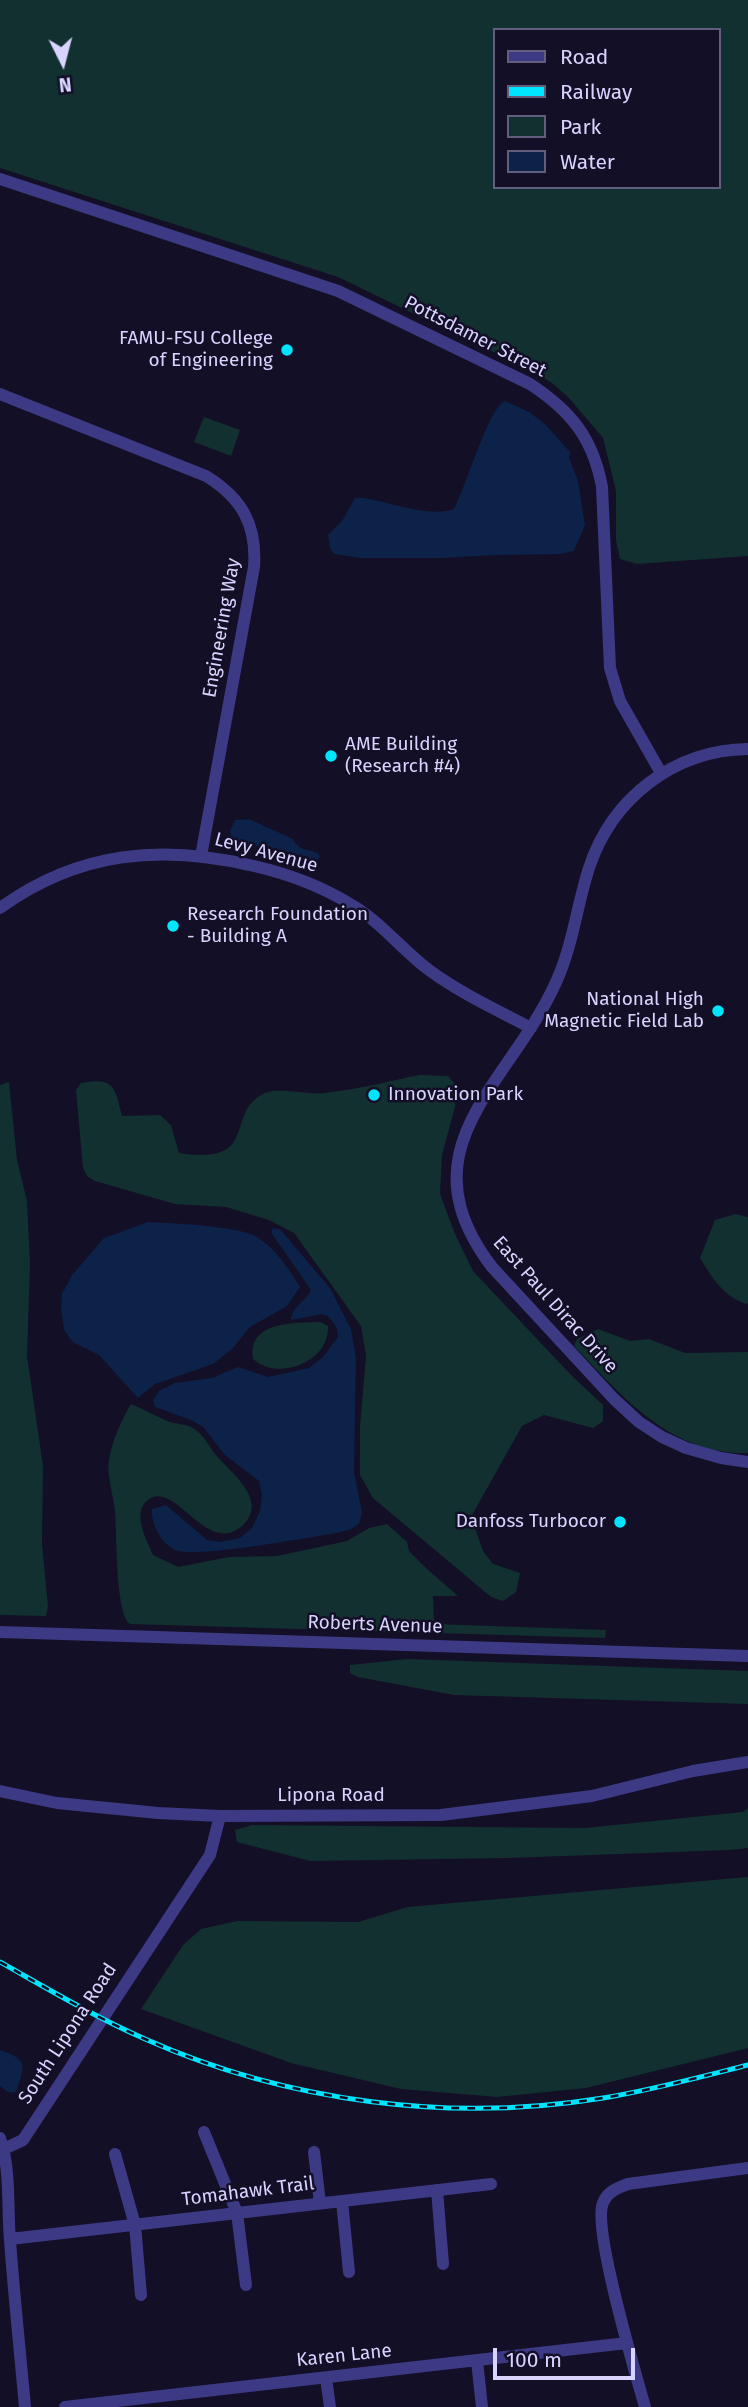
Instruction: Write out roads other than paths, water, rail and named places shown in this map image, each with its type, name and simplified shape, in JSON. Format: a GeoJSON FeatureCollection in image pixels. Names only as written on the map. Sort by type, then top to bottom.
{"type":"FeatureCollection","features":[{"type":"Feature","properties":{"kind":"street","name":"Pottsdamer Street"},"geometry":{"type":"LineString","coordinates":[[0,179],[338,291],[530,384],[552,398],[577,424],[594,455],[599,471],[610,668],[620,701],[662,773]]}},
{"type":"Feature","properties":{"kind":"street","name":"Engineering Way"},"geometry":{"type":"LineString","coordinates":[[0,394],[206,477],[228,492],[247,517],[254,542],[254,567],[201,856]]}},
{"type":"Feature","properties":{"kind":"street","name":"East Paul Dirac Drive"},"geometry":{"type":"LineString","coordinates":[[748,749],[694,758],[662,773],[629,800],[604,834],[588,872],[558,979],[531,1028],[468,1123],[456,1175],[460,1209],[471,1237],[500,1276],[614,1399],[639,1422],[685,1448],[748,1462]]}},
{"type":"Feature","properties":{"kind":"street","name":"Levy Avenue"},"geometry":{"type":"LineString","coordinates":[[0,908],[50,879],[98,862],[145,855],[223,859],[295,877],[332,893],[355,906],[448,983],[531,1028]]}},
{"type":"Feature","properties":{"kind":"street","name":"Roberts Avenue"},"geometry":{"type":"LineString","coordinates":[[0,1632],[748,1656]]}},
{"type":"Feature","properties":{"kind":"street","name":"Lipona Road"},"geometry":{"type":"LineString","coordinates":[[0,1791],[57,1803],[220,1816],[441,1815],[592,1796],[693,1771],[748,1762]]}},
{"type":"Feature","properties":{"kind":"street","name":"South Lipona Road"},"geometry":{"type":"LineString","coordinates":[[25,2407],[4,2191],[2,2144],[23,2140],[210,1854],[220,1816]]}},
{"type":"Feature","properties":{"kind":"street"},"geometry":{"type":"LineString","coordinates":[[204,2132],[237,2213],[246,2285]]}},
{"type":"Feature","properties":{"kind":"street"},"geometry":{"type":"LineString","coordinates":[[314,2152],[320,2203]]}},
{"type":"Feature","properties":{"kind":"street"},"geometry":{"type":"LineString","coordinates":[[116,2154],[135,2225],[141,2295]]}},
{"type":"Feature","properties":{"kind":"street"},"geometry":{"type":"LineString","coordinates":[[645,2407],[627,2343],[601,2222],[600,2211],[604,2201],[612,2191],[628,2185],[748,2168]]}},
{"type":"Feature","properties":{"kind":"street","name":"Tomahawk Trail"},"geometry":{"type":"LineString","coordinates":[[10,2239],[491,2184]]}},
{"type":"Feature","properties":{"kind":"street"},"geometry":{"type":"LineString","coordinates":[[437,2190],[443,2264]]}},
{"type":"Feature","properties":{"kind":"street"},"geometry":{"type":"LineString","coordinates":[[342,2201],[349,2272]]}},
{"type":"Feature","properties":{"kind":"street"},"geometry":{"type":"LineString","coordinates":[[0,2299],[15,2298]]}},
{"type":"Feature","properties":{"kind":"street","name":"Karen Lane"},"geometry":{"type":"LineString","coordinates":[[65,2407],[176,2401],[326,2378],[627,2343]]}},
{"type":"Feature","properties":{"kind":"street"},"geometry":{"type":"LineString","coordinates":[[477,2361],[482,2407]]}},
{"type":"Feature","properties":{"kind":"street"},"geometry":{"type":"LineString","coordinates":[[326,2378],[330,2407]]}},
{"type":"Feature","properties":{"kind":"water"},"geometry":{"type":"Polygon","coordinates":[[[505,401],[529,412],[545,424],[570,452],[569,458],[578,481],[585,525],[574,551],[561,554],[441,558],[361,558],[334,554],[328,535],[342,521],[355,498],[422,511],[454,509],[492,418],[505,401]]]}},
{"type":"Feature","properties":{"kind":"water"},"geometry":{"type":"Polygon","coordinates":[[[249,819],[293,839],[301,848],[319,854],[320,857],[317,861],[231,837],[230,831],[235,820],[249,819]]]}},
{"type":"Feature","properties":{"kind":"water"},"geometry":{"type":"Polygon","coordinates":[[[148,1222],[188,1224],[248,1233],[276,1253],[300,1287],[287,1306],[250,1327],[232,1349],[213,1364],[155,1384],[138,1398],[99,1355],[73,1342],[64,1330],[61,1307],[62,1294],[72,1275],[104,1238],[148,1222]]]}},
{"type":"Feature","properties":{"kind":"water"},"geometry":{"type":"Polygon","coordinates":[[[272,1228],[280,1229],[330,1288],[351,1329],[356,1358],[354,1472],[362,1512],[359,1524],[337,1533],[253,1546],[204,1552],[175,1550],[165,1543],[158,1532],[152,1509],[166,1505],[207,1540],[220,1542],[240,1538],[252,1528],[260,1511],[262,1495],[259,1481],[225,1455],[203,1427],[155,1407],[153,1400],[159,1391],[175,1383],[212,1378],[238,1367],[268,1377],[309,1368],[323,1357],[338,1337],[337,1328],[328,1316],[322,1314],[291,1320],[293,1312],[311,1290],[272,1234],[272,1228]]]}},
{"type":"Feature","properties":{"kind":"water"},"geometry":{"type":"Polygon","coordinates":[[[0,2050],[16,2057],[22,2065],[16,2092],[9,2092],[0,2086],[0,2050]]]}},
{"type":"Feature","properties":{"kind":"railway"},"geometry":{"type":"LineString","coordinates":[[0,1962],[108,2021],[199,2061],[312,2092],[370,2102],[428,2107],[545,2105],[621,2095],[748,2065]]}},
{"type":"Feature","properties":{"kind":"place","name":"FAMU-FSU College of Engineering"},"geometry":{"type":"Point","coordinates":[287,350]}},
{"type":"Feature","properties":{"kind":"place","name":"AME Building (Research #4)"},"geometry":{"type":"Point","coordinates":[331,756]}},
{"type":"Feature","properties":{"kind":"place","name":"Research Foundation - Building A"},"geometry":{"type":"Point","coordinates":[173,926]}},
{"type":"Feature","properties":{"kind":"place","name":"National High Magnetic Field Lab"},"geometry":{"type":"Point","coordinates":[718,1011]}},
{"type":"Feature","properties":{"kind":"place","name":"Innovation Park"},"geometry":{"type":"Point","coordinates":[374,1095]}},
{"type":"Feature","properties":{"kind":"place","name":"Danfoss Turbocor"},"geometry":{"type":"Point","coordinates":[620,1522]}}]}
